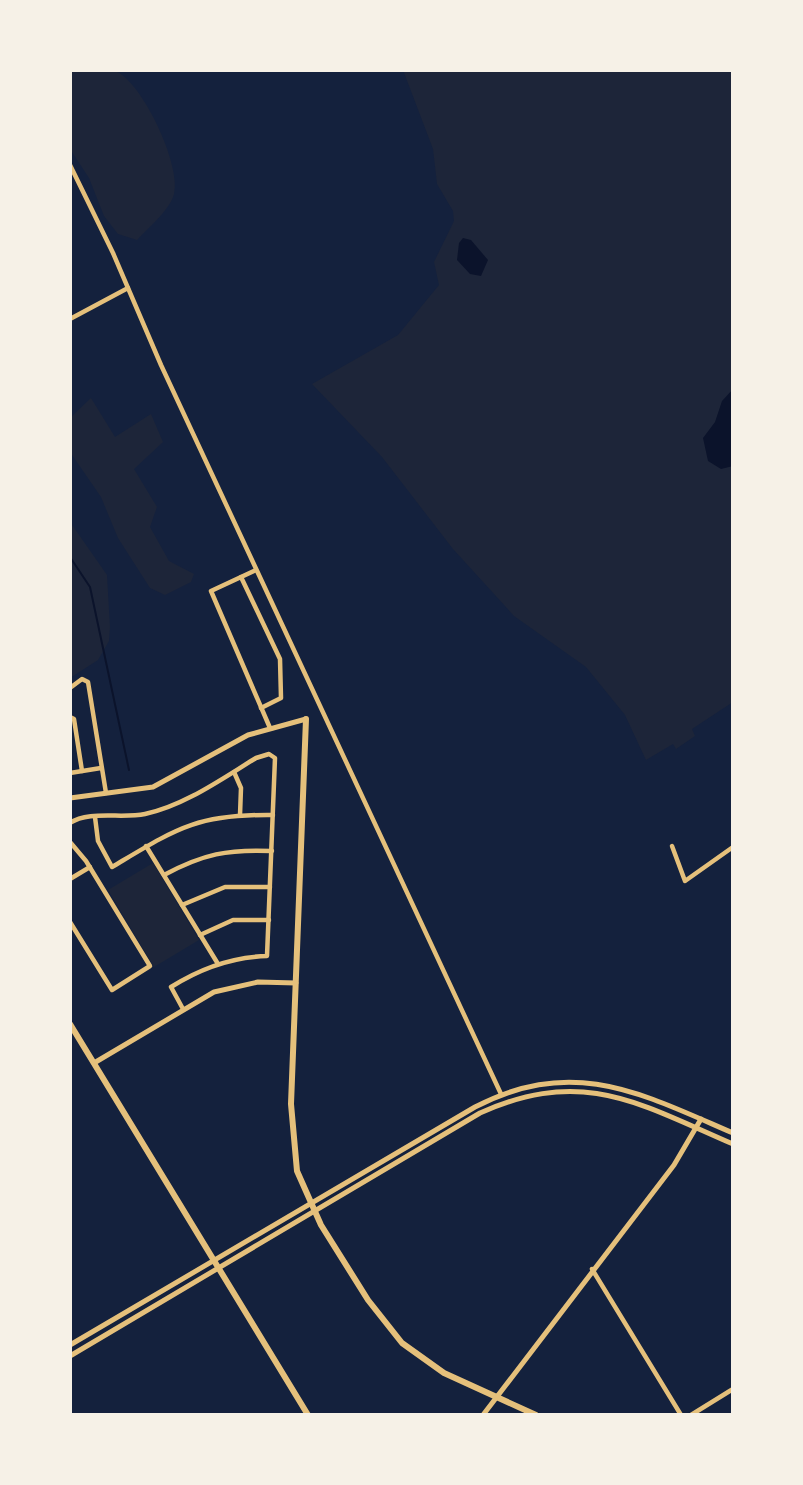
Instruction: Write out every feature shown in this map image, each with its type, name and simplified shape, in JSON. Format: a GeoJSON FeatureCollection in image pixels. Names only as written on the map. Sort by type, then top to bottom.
{"type":"FeatureCollection","features":[{"type":"Feature","properties":{"kind":"main road"},"geometry":{"type":"LineString","coordinates":[[70,798],[136,791],[162,783],[232,744],[270,728],[306,719],[291,1124],[297,1171],[313,1212],[368,1300],[402,1343],[444,1373],[536,1415]]}},
{"type":"Feature","properties":{"kind":"main road"},"geometry":{"type":"LineString","coordinates":[[94,1063],[183,1009],[234,986],[296,983]]}},
{"type":"Feature","properties":{"kind":"main road"},"geometry":{"type":"LineString","coordinates":[[70,1024],[308,1415]]}},
{"type":"Feature","properties":{"kind":"main road"},"geometry":{"type":"LineString","coordinates":[[70,1345],[309,1203],[502,1094],[551,1083],[594,1083],[632,1090],[733,1133]]}},
{"type":"Feature","properties":{"kind":"main road"},"geometry":{"type":"LineString","coordinates":[[70,1356],[480,1114],[523,1096],[556,1091],[595,1091],[639,1103],[733,1144]]}},
{"type":"Feature","properties":{"kind":"main road"},"geometry":{"type":"LineString","coordinates":[[483,1415],[674,1165],[701,1119]]}},
{"type":"Feature","properties":{"kind":"street"},"geometry":{"type":"LineString","coordinates":[[70,165],[256,570],[502,1094]]}},
{"type":"Feature","properties":{"kind":"street"},"geometry":{"type":"LineString","coordinates":[[70,319],[128,288]]}},
{"type":"Feature","properties":{"kind":"street"},"geometry":{"type":"LineString","coordinates":[[256,570],[211,591],[270,728]]}},
{"type":"Feature","properties":{"kind":"street"},"geometry":{"type":"LineString","coordinates":[[241,577],[281,659],[281,698],[261,708]]}},
{"type":"Feature","properties":{"kind":"street"},"geometry":{"type":"LineString","coordinates":[[70,688],[82,679],[88,682],[106,793]]}},
{"type":"Feature","properties":{"kind":"street"},"geometry":{"type":"LineString","coordinates":[[70,717],[74,719],[82,771]]}},
{"type":"Feature","properties":{"kind":"street"},"geometry":{"type":"LineString","coordinates":[[70,823],[94,817],[144,814],[168,807],[269,754],[275,758],[267,956],[233,959],[171,987],[183,1009]]}},
{"type":"Feature","properties":{"kind":"street"},"geometry":{"type":"LineString","coordinates":[[70,773],[101,768]]}},
{"type":"Feature","properties":{"kind":"street"},"geometry":{"type":"LineString","coordinates":[[234,772],[241,788],[240,814]]}},
{"type":"Feature","properties":{"kind":"street"},"geometry":{"type":"LineString","coordinates":[[94,817],[98,841],[112,867],[191,823],[240,814],[273,815]]}},
{"type":"Feature","properties":{"kind":"street"},"geometry":{"type":"LineString","coordinates":[[70,842],[90,867],[150,966],[112,990],[70,922]]}},
{"type":"Feature","properties":{"kind":"street"},"geometry":{"type":"LineString","coordinates":[[146,846],[218,964]]}},
{"type":"Feature","properties":{"kind":"street"},"geometry":{"type":"LineString","coordinates":[[672,846],[685,881],[733,847]]}},
{"type":"Feature","properties":{"kind":"street"},"geometry":{"type":"LineString","coordinates":[[164,875],[188,862],[216,852],[272,851]]}},
{"type":"Feature","properties":{"kind":"street"},"geometry":{"type":"LineString","coordinates":[[70,879],[90,867]]}},
{"type":"Feature","properties":{"kind":"street"},"geometry":{"type":"LineString","coordinates":[[182,905],[225,887],[270,887]]}},
{"type":"Feature","properties":{"kind":"street"},"geometry":{"type":"LineString","coordinates":[[200,935],[233,920],[269,920]]}},
{"type":"Feature","properties":{"kind":"street"},"geometry":{"type":"LineString","coordinates":[[592,1269],[681,1415]]}},
{"type":"Feature","properties":{"kind":"street"},"geometry":{"type":"LineString","coordinates":[[691,1415],[733,1390]]}},
{"type":"Feature","properties":{"kind":"shaded area"},"geometry":{"type":"Polygon","coordinates":[[[108,69],[124,76],[147,105],[166,145],[175,181],[174,194],[163,212],[137,240],[118,234],[104,216],[89,178],[70,149],[70,70],[108,69]]]}},
{"type":"Feature","properties":{"kind":"shaded area"},"geometry":{"type":"Polygon","coordinates":[[[403,70],[733,70],[733,702],[692,729],[695,736],[676,749],[673,744],[646,760],[625,715],[586,667],[514,616],[453,549],[382,457],[312,384],[398,335],[439,285],[434,262],[454,221],[453,211],[437,184],[433,149],[403,70]]]}},
{"type":"Feature","properties":{"kind":"shaded area"},"geometry":{"type":"Polygon","coordinates":[[[463,238],[471,240],[488,260],[481,276],[470,274],[457,260],[459,243],[463,238]]]}},
{"type":"Feature","properties":{"kind":"shaded area"},"geometry":{"type":"Polygon","coordinates":[[[733,389],[733,466],[721,469],[708,461],[703,438],[715,422],[722,401],[733,389]]]}},
{"type":"Feature","properties":{"kind":"shaded area"},"geometry":{"type":"Polygon","coordinates":[[[91,398],[115,437],[151,414],[163,442],[134,469],[157,507],[150,527],[169,561],[194,574],[191,582],[165,595],[150,588],[118,538],[101,497],[70,452],[70,418],[91,398]]]}},
{"type":"Feature","properties":{"kind":"shaded area"},"geometry":{"type":"Polygon","coordinates":[[[70,522],[107,575],[110,627],[109,641],[98,660],[70,678],[70,522]]]}},
{"type":"Feature","properties":{"kind":"shaded area"},"geometry":{"type":"Polygon","coordinates":[[[153,863],[199,940],[154,967],[108,890],[153,863]]]}},
{"type":"Feature","properties":{"kind":"waterway"},"geometry":{"type":"LineString","coordinates":[[70,557],[90,587],[129,770]]}}]}
